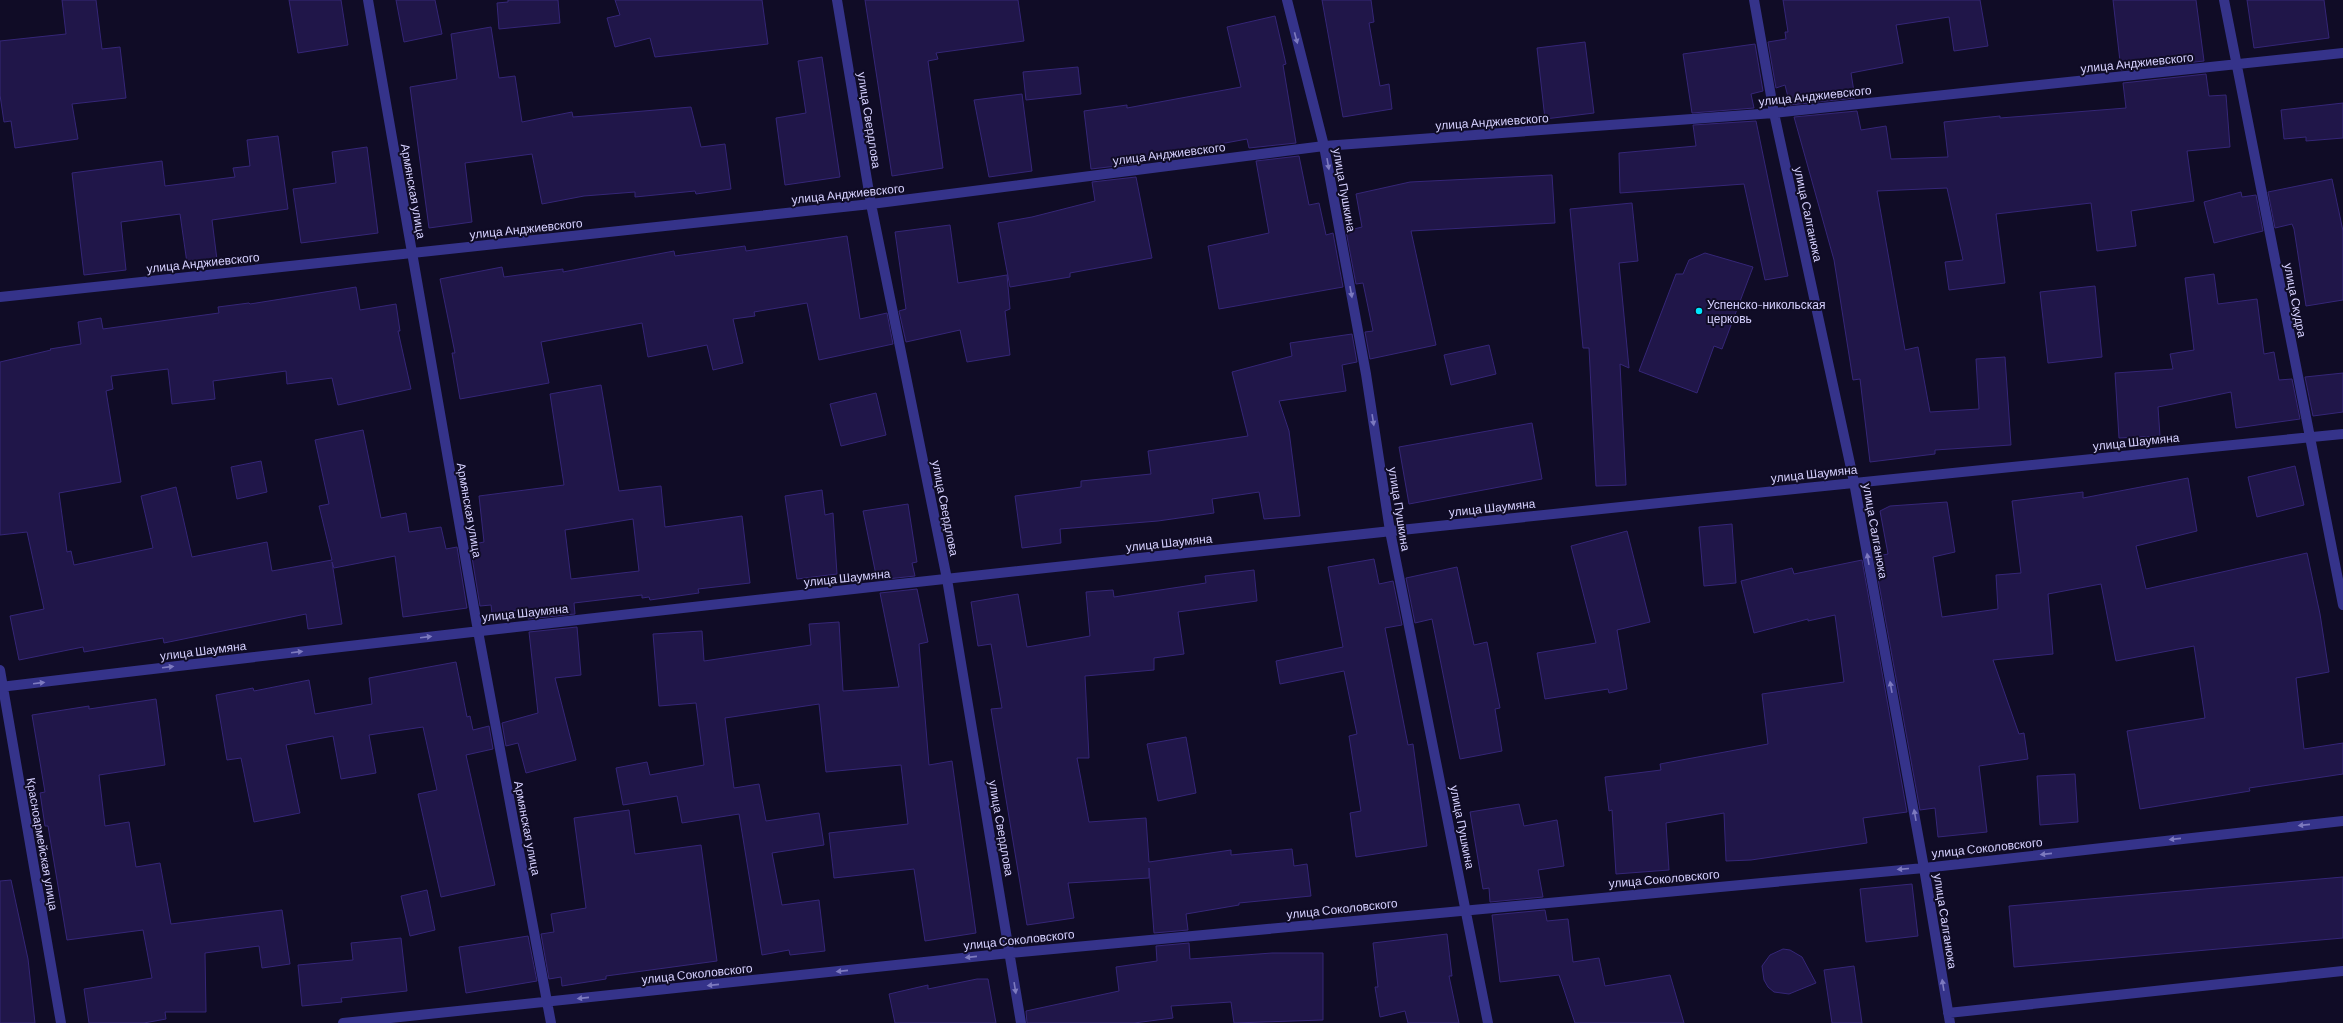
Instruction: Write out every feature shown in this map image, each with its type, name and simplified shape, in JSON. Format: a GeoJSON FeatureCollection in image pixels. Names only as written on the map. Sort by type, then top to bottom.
{"type":"FeatureCollection","features":[{"type":"Feature","properties":{"kind":"street","name":"Армянская улица"},"geometry":{"type":"LineString","coordinates":[[368,0],[478,631],[551,1023]]}},
{"type":"Feature","properties":{"kind":"street","name":"улица Свердлова"},"geometry":{"type":"LineString","coordinates":[[837,0],[871,204],[947,579],[1021,1023]]}},
{"type":"Feature","properties":{"kind":"street","name":"улица Пушкина"},"geometry":{"type":"LineString","coordinates":[[1286,0],[1324,146],[1366,374],[1390,531],[1488,1023]]}},
{"type":"Feature","properties":{"kind":"street","name":"улица Салганюка"},"geometry":{"type":"LineString","coordinates":[[1754,0],[1774,113],[1854,482],[1924,868],[1950,1023]]}},
{"type":"Feature","properties":{"kind":"street","name":"улица Скудра"},"geometry":{"type":"LineString","coordinates":[[2224,0],[2343,605]]}},
{"type":"Feature","properties":{"kind":"street","name":"улица Анджиевского"},"geometry":{"type":"LineString","coordinates":[[0,297],[871,204],[1324,146],[1774,113],[2343,53]]}},
{"type":"Feature","properties":{"kind":"street","name":"улица Шаумяна"},"geometry":{"type":"LineString","coordinates":[[1,687],[478,631],[1390,531],[1854,482],[2343,434]]}},
{"type":"Feature","properties":{"kind":"street","name":"Красноармейская улица"},"geometry":{"type":"LineString","coordinates":[[0,670],[1,687],[61,1023]]}},
{"type":"Feature","properties":{"kind":"street","name":"улица Соколовского"},"geometry":{"type":"LineString","coordinates":[[343,1023],[1010,953],[1466,909],[1924,868],[2343,821]]}},
{"type":"Feature","properties":{"kind":"street"},"geometry":{"type":"LineString","coordinates":[[1948,1013],[2343,971]]}},
{"type":"Feature","properties":{"kind":"building"},"geometry":{"type":"Polygon","coordinates":[[[62,0],[96,0],[102,49],[120,47],[126,98],[72,104],[78,139],[15,148],[11,121],[4,122],[0,95],[0,41],[66,34],[62,0]]]}},
{"type":"Feature","properties":{"kind":"building"},"geometry":{"type":"Polygon","coordinates":[[[289,0],[341,0],[348,45],[298,53],[289,0]]]}},
{"type":"Feature","properties":{"kind":"building"},"geometry":{"type":"Polygon","coordinates":[[[396,0],[435,0],[442,34],[404,42],[396,0]]]}},
{"type":"Feature","properties":{"kind":"building"},"geometry":{"type":"Polygon","coordinates":[[[508,0],[558,0],[560,23],[499,29],[497,3],[508,2],[508,0]]]}},
{"type":"Feature","properties":{"kind":"building"},"geometry":{"type":"Polygon","coordinates":[[[615,0],[762,0],[768,44],[655,57],[650,38],[615,47],[607,18],[620,15],[615,0]]]}},
{"type":"Feature","properties":{"kind":"building"},"geometry":{"type":"Polygon","coordinates":[[[865,0],[1018,0],[1024,41],[936,53],[938,59],[928,61],[943,168],[892,176],[865,0]]]}},
{"type":"Feature","properties":{"kind":"building"},"geometry":{"type":"Polygon","coordinates":[[[1322,0],[1371,0],[1374,22],[1369,23],[1380,86],[1389,84],[1392,109],[1343,117],[1322,0]]]}},
{"type":"Feature","properties":{"kind":"building"},"geometry":{"type":"Polygon","coordinates":[[[1783,0],[1980,0],[1988,46],[1954,51],[1949,17],[1896,25],[1903,63],[1851,73],[1855,98],[1790,105],[1785,85],[1776,88],[1768,42],[1786,39],[1785,32],[1788,32],[1783,0]]]}},
{"type":"Feature","properties":{"kind":"building"},"geometry":{"type":"Polygon","coordinates":[[[2113,0],[2196,0],[2204,61],[2121,70],[2113,0]]]}},
{"type":"Feature","properties":{"kind":"building"},"geometry":{"type":"Polygon","coordinates":[[[2247,0],[2324,0],[2329,38],[2254,48],[2247,0]]]}},
{"type":"Feature","properties":{"kind":"building"},"geometry":{"type":"Polygon","coordinates":[[[1275,16],[1286,64],[1283,65],[1296,143],[1249,148],[1247,139],[1133,160],[1134,164],[1091,169],[1084,111],[1127,105],[1127,108],[1241,87],[1227,27],[1275,16]]]}},
{"type":"Feature","properties":{"kind":"building"},"geometry":{"type":"Polygon","coordinates":[[[491,27],[499,78],[515,76],[522,122],[572,112],[573,117],[691,107],[701,147],[725,144],[731,189],[696,194],[695,191],[635,197],[635,192],[584,196],[542,204],[532,154],[465,163],[472,222],[429,228],[410,87],[457,79],[451,34],[491,27]]]}},
{"type":"Feature","properties":{"kind":"building"},"geometry":{"type":"Polygon","coordinates":[[[1585,42],[1594,113],[1545,119],[1537,48],[1585,42]]]}},
{"type":"Feature","properties":{"kind":"building"},"geometry":{"type":"Polygon","coordinates":[[[1755,44],[1763,91],[1751,94],[1754,108],[1692,113],[1683,54],[1755,44]]]}},
{"type":"Feature","properties":{"kind":"building"},"geometry":{"type":"Polygon","coordinates":[[[822,57],[840,177],[785,185],[776,118],[806,113],[798,61],[822,57]]]}},
{"type":"Feature","properties":{"kind":"building"},"geometry":{"type":"Polygon","coordinates":[[[1078,67],[1081,94],[1026,100],[1023,72],[1078,67]]]}},
{"type":"Feature","properties":{"kind":"building"},"geometry":{"type":"Polygon","coordinates":[[[2206,74],[2209,96],[2226,95],[2230,147],[2187,151],[2194,201],[2131,211],[2136,246],[2097,251],[2091,203],[1996,214],[2005,283],[1949,290],[1945,262],[1963,260],[1947,188],[1877,191],[1905,350],[1918,347],[1930,412],[1979,409],[1976,359],[2005,357],[2011,445],[1935,450],[1935,454],[1870,462],[1860,379],[1853,380],[1834,260],[1794,117],[1857,111],[1861,130],[1886,126],[1891,159],[1948,157],[1944,122],[2000,116],[2000,118],[2126,108],[2123,83],[2206,74]]]}},
{"type":"Feature","properties":{"kind":"building"},"geometry":{"type":"Polygon","coordinates":[[[1022,94],[1032,171],[989,177],[974,100],[1022,94]]]}},
{"type":"Feature","properties":{"kind":"building"},"geometry":{"type":"Polygon","coordinates":[[[2343,103],[2343,138],[2306,141],[2306,137],[2284,139],[2281,110],[2343,103]]]}},
{"type":"Feature","properties":{"kind":"building"},"geometry":{"type":"Polygon","coordinates":[[[1756,121],[1788,276],[1765,280],[1744,184],[1620,193],[1619,153],[1696,146],[1693,125],[1756,121]]]}},
{"type":"Feature","properties":{"kind":"building"},"geometry":{"type":"Polygon","coordinates":[[[278,136],[288,209],[212,220],[217,260],[187,263],[180,214],[121,222],[126,270],[84,275],[72,173],[162,161],[165,186],[235,177],[233,168],[250,166],[247,140],[278,136]]]}},
{"type":"Feature","properties":{"kind":"building"},"geometry":{"type":"Polygon","coordinates":[[[367,147],[378,233],[301,243],[293,189],[336,183],[332,152],[367,147]]]}},
{"type":"Feature","properties":{"kind":"building"},"geometry":{"type":"Polygon","coordinates":[[[1299,156],[1309,205],[1319,203],[1326,235],[1333,233],[1343,287],[1219,309],[1208,246],[1269,233],[1256,161],[1299,156]]]}},
{"type":"Feature","properties":{"kind":"building"},"geometry":{"type":"Polygon","coordinates":[[[1552,175],[1555,223],[1411,231],[1436,345],[1370,359],[1365,332],[1373,331],[1363,283],[1356,284],[1346,231],[1362,227],[1356,194],[1410,182],[1552,175]]]}},
{"type":"Feature","properties":{"kind":"building"},"geometry":{"type":"Polygon","coordinates":[[[1136,177],[1152,258],[1070,273],[1070,277],[1010,287],[998,223],[1032,217],[1095,201],[1092,182],[1136,177]]]}},
{"type":"Feature","properties":{"kind":"building"},"geometry":{"type":"Polygon","coordinates":[[[2332,179],[2343,231],[2343,300],[2306,306],[2294,229],[2292,224],[2275,228],[2268,192],[2332,179]]]}},
{"type":"Feature","properties":{"kind":"building"},"geometry":{"type":"Polygon","coordinates":[[[2241,192],[2242,197],[2256,195],[2263,231],[2214,243],[2204,202],[2241,192]]]}},
{"type":"Feature","properties":{"kind":"building"},"geometry":{"type":"Polygon","coordinates":[[[1632,203],[1638,261],[1619,263],[1629,368],[1620,364],[1626,485],[1596,486],[1589,348],[1583,348],[1570,209],[1632,203]]]}},
{"type":"Feature","properties":{"kind":"building"},"geometry":{"type":"Polygon","coordinates":[[[950,225],[958,283],[1007,275],[1010,309],[1005,311],[1010,355],[967,362],[960,330],[906,342],[899,311],[906,309],[895,232],[950,225]]]}},
{"type":"Feature","properties":{"kind":"building"},"geometry":{"type":"Polygon","coordinates":[[[847,236],[860,319],[887,313],[893,344],[819,360],[807,303],[754,312],[755,316],[733,319],[743,363],[713,370],[707,345],[648,357],[642,323],[541,342],[549,383],[460,399],[452,353],[455,353],[440,279],[502,267],[504,277],[563,269],[563,272],[674,251],[675,256],[745,246],[746,251],[847,236]]]}},
{"type":"Feature","properties":{"kind":"building","name":"Успенско-никольская церковь"},"geometry":{"type":"Polygon","coordinates":[[[1705,253],[1753,267],[1722,349],[1714,346],[1697,393],[1639,371],[1676,274],[1683,274],[1689,260],[1705,253]]]}},
{"type":"Feature","properties":{"kind":"building"},"geometry":{"type":"Polygon","coordinates":[[[2214,274],[2218,304],[2257,299],[2264,354],[2274,352],[2279,380],[2292,379],[2300,419],[2236,428],[2231,392],[2158,407],[2160,436],[2119,438],[2115,373],[2173,369],[2170,354],[2194,350],[2185,278],[2214,274]]]}},
{"type":"Feature","properties":{"kind":"building"},"geometry":{"type":"Polygon","coordinates":[[[2095,286],[2102,357],[2048,363],[2040,292],[2095,286]]]}},
{"type":"Feature","properties":{"kind":"building"},"geometry":{"type":"Polygon","coordinates":[[[356,287],[360,310],[396,304],[400,331],[398,331],[411,389],[338,405],[332,378],[287,384],[286,371],[213,381],[215,399],[172,404],[168,369],[111,376],[113,389],[106,391],[121,482],[59,493],[67,552],[71,551],[74,565],[153,548],[141,496],[176,487],[192,557],[267,542],[272,571],[332,560],[319,506],[329,504],[315,440],[363,430],[381,518],[406,513],[409,532],[441,527],[446,549],[457,547],[467,608],[403,617],[395,556],[334,568],[332,562],[342,624],[308,629],[306,614],[164,643],[163,638],[84,652],[83,647],[19,660],[10,616],[44,609],[27,532],[0,535],[0,362],[51,350],[50,349],[81,344],[78,322],[101,318],[103,329],[219,313],[218,307],[250,304],[356,287]]]}},
{"type":"Feature","properties":{"kind":"building"},"geometry":{"type":"Polygon","coordinates":[[[1352,334],[1357,362],[1342,365],[1346,391],[1279,401],[1289,431],[1300,516],[1264,519],[1259,492],[1212,499],[1214,513],[1158,521],[1060,529],[1061,543],[1022,548],[1015,496],[1081,487],[1081,481],[1151,474],[1148,451],[1248,436],[1232,372],[1292,356],[1290,343],[1352,334]]]}},
{"type":"Feature","properties":{"kind":"building"},"geometry":{"type":"Polygon","coordinates":[[[1489,345],[1496,374],[1451,385],[1444,355],[1489,345]]]}},
{"type":"Feature","properties":{"kind":"building"},"geometry":{"type":"Polygon","coordinates":[[[2343,373],[2343,412],[2313,416],[2305,377],[2343,373]]]}},
{"type":"Feature","properties":{"kind":"building"},"geometry":{"type":"Polygon","coordinates":[[[601,385],[619,491],[661,486],[665,527],[742,516],[750,583],[698,589],[699,593],[650,600],[649,597],[642,598],[642,595],[574,603],[575,614],[528,619],[527,609],[492,613],[491,605],[480,606],[470,545],[484,542],[479,496],[564,485],[550,394],[601,385]],[[633,519],[565,530],[571,579],[639,571],[633,519]]]}},
{"type":"Feature","properties":{"kind":"building"},"geometry":{"type":"Polygon","coordinates":[[[876,393],[886,435],[841,446],[830,404],[876,393]]]}},
{"type":"Feature","properties":{"kind":"building"},"geometry":{"type":"Polygon","coordinates":[[[1532,423],[1542,479],[1409,504],[1399,447],[1532,423]]]}},
{"type":"Feature","properties":{"kind":"building"},"geometry":{"type":"Polygon","coordinates":[[[261,461],[267,492],[237,499],[231,467],[261,461]]]}},
{"type":"Feature","properties":{"kind":"building"},"geometry":{"type":"Polygon","coordinates":[[[2295,466],[2304,505],[2257,517],[2248,477],[2295,466]]]}},
{"type":"Feature","properties":{"kind":"building"},"geometry":{"type":"Polygon","coordinates":[[[2188,478],[2197,531],[2136,546],[2146,589],[2307,553],[2320,614],[2329,672],[2296,678],[2304,749],[2343,743],[2343,774],[2249,788],[2250,791],[2140,809],[2127,731],[2205,718],[2194,646],[2116,661],[2101,584],[2048,594],[2053,654],[1993,660],[2019,734],[2024,733],[2028,759],[1979,766],[1987,832],[1938,837],[1935,808],[1920,810],[1874,557],[1888,554],[1880,511],[1890,506],[1947,502],[1955,552],[1933,557],[1942,617],[1998,609],[1996,575],[2021,573],[2012,501],[2083,492],[2083,498],[2188,478]]]}},
{"type":"Feature","properties":{"kind":"building"},"geometry":{"type":"Polygon","coordinates":[[[822,490],[825,515],[833,513],[837,574],[797,579],[785,496],[822,490]]]}},
{"type":"Feature","properties":{"kind":"building"},"geometry":{"type":"Polygon","coordinates":[[[908,504],[917,562],[912,563],[915,576],[877,580],[863,511],[908,504]]]}},
{"type":"Feature","properties":{"kind":"building"},"geometry":{"type":"Polygon","coordinates":[[[1732,524],[1736,583],[1704,586],[1699,527],[1732,524]]]}},
{"type":"Feature","properties":{"kind":"building"},"geometry":{"type":"Polygon","coordinates":[[[1627,531],[1650,622],[1617,630],[1627,689],[1609,693],[1608,689],[1545,699],[1537,653],[1596,643],[1571,546],[1627,531]]]}},
{"type":"Feature","properties":{"kind":"building"},"geometry":{"type":"Polygon","coordinates":[[[1374,559],[1379,584],[1393,581],[1402,625],[1385,628],[1408,745],[1413,744],[1427,846],[1356,857],[1350,813],[1361,811],[1349,736],[1357,734],[1344,671],[1280,684],[1276,661],[1343,647],[1328,567],[1374,559]]]}},
{"type":"Feature","properties":{"kind":"building"},"geometry":{"type":"Polygon","coordinates":[[[1862,560],[1907,812],[1863,818],[1867,843],[1751,860],[1726,861],[1724,813],[1666,823],[1669,870],[1616,874],[1612,810],[1609,811],[1605,777],[1661,770],[1660,764],[1768,744],[1762,694],[1844,682],[1835,615],[1808,621],[1808,619],[1754,633],[1741,581],[1792,568],[1794,574],[1862,560]]]}},
{"type":"Feature","properties":{"kind":"building"},"geometry":{"type":"Polygon","coordinates":[[[1457,567],[1474,645],[1487,642],[1500,708],[1495,709],[1502,751],[1460,759],[1432,619],[1415,623],[1406,578],[1457,567]]]}},
{"type":"Feature","properties":{"kind":"building"},"geometry":{"type":"Polygon","coordinates":[[[1254,570],[1257,601],[1178,612],[1184,654],[1154,658],[1154,670],[1085,676],[1089,758],[1077,758],[1089,822],[1146,818],[1149,862],[1231,850],[1231,855],[1292,849],[1294,866],[1307,864],[1311,896],[1239,903],[1239,905],[1186,914],[1188,930],[1154,933],[1149,868],[1149,878],[1068,883],[1074,918],[1027,925],[991,709],[1002,708],[991,644],[978,646],[971,602],[1018,594],[1027,647],[1090,636],[1086,592],[1113,590],[1114,597],[1206,583],[1205,576],[1254,570]]]}},
{"type":"Feature","properties":{"kind":"building"},"geometry":{"type":"Polygon","coordinates":[[[917,589],[928,642],[919,644],[929,765],[952,761],[976,933],[925,941],[914,869],[834,878],[829,833],[908,824],[901,765],[826,772],[819,704],[725,718],[734,788],[759,784],[766,821],[819,813],[824,845],[772,853],[782,905],[819,900],[825,951],[790,955],[789,950],[762,955],[739,814],[682,823],[677,796],[623,805],[616,768],[647,762],[650,775],[704,765],[696,703],[659,706],[653,634],[702,631],[704,661],[811,645],[809,624],[839,622],[843,691],[899,687],[880,593],[917,589]]]}},
{"type":"Feature","properties":{"kind":"building"},"geometry":{"type":"Polygon","coordinates":[[[577,627],[581,675],[555,678],[576,760],[526,773],[518,743],[506,746],[502,723],[538,713],[529,632],[577,627]]]}},
{"type":"Feature","properties":{"kind":"building"},"geometry":{"type":"Polygon","coordinates":[[[456,662],[467,717],[470,716],[473,730],[489,726],[493,749],[466,755],[495,885],[441,897],[418,794],[437,790],[423,727],[369,735],[376,773],[341,779],[333,736],[286,745],[300,813],[254,822],[241,758],[227,760],[216,695],[253,688],[254,691],[309,680],[315,714],[372,704],[369,678],[456,662]]]}},
{"type":"Feature","properties":{"kind":"building"},"geometry":{"type":"Polygon","coordinates":[[[156,699],[165,765],[99,775],[105,826],[129,822],[136,867],[160,863],[171,924],[282,910],[290,964],[262,968],[259,946],[205,953],[206,1012],[165,1012],[166,1019],[144,1023],[89,1023],[84,989],[152,978],[143,930],[67,940],[48,826],[45,826],[40,793],[45,792],[32,715],[89,706],[89,709],[156,699]]]}},
{"type":"Feature","properties":{"kind":"building"},"geometry":{"type":"Polygon","coordinates":[[[1186,737],[1196,793],[1158,801],[1147,744],[1186,737]]]}},
{"type":"Feature","properties":{"kind":"building"},"geometry":{"type":"Polygon","coordinates":[[[2075,774],[2078,822],[2040,825],[2037,776],[2075,774]]]}},
{"type":"Feature","properties":{"kind":"building"},"geometry":{"type":"Polygon","coordinates":[[[1519,804],[1524,826],[1557,820],[1564,866],[1538,870],[1543,897],[1490,902],[1489,888],[1483,889],[1470,812],[1519,804]]]}},
{"type":"Feature","properties":{"kind":"building"},"geometry":{"type":"Polygon","coordinates":[[[629,810],[635,854],[701,845],[717,961],[606,976],[606,979],[562,986],[561,977],[549,979],[541,934],[554,932],[551,914],[586,908],[574,818],[629,810]]]}},
{"type":"Feature","properties":{"kind":"building"},"geometry":{"type":"Polygon","coordinates":[[[2343,877],[2343,938],[2014,967],[2009,906],[2343,877]]]}},
{"type":"Feature","properties":{"kind":"building"},"geometry":{"type":"Polygon","coordinates":[[[11,880],[28,959],[35,1023],[0,1023],[0,881],[11,880]]]}},
{"type":"Feature","properties":{"kind":"building"},"geometry":{"type":"Polygon","coordinates":[[[1912,884],[1918,936],[1866,942],[1860,889],[1912,884]]]}},
{"type":"Feature","properties":{"kind":"building"},"geometry":{"type":"Polygon","coordinates":[[[427,890],[435,930],[410,936],[401,896],[427,890]]]}},
{"type":"Feature","properties":{"kind":"building"},"geometry":{"type":"Polygon","coordinates":[[[1545,910],[1547,921],[1568,919],[1573,962],[1599,958],[1605,986],[1670,975],[1684,1023],[1575,1023],[1559,975],[1500,982],[1492,915],[1545,910]]]}},
{"type":"Feature","properties":{"kind":"building"},"geometry":{"type":"Polygon","coordinates":[[[1447,934],[1452,976],[1449,976],[1459,1023],[1408,1023],[1405,1011],[1380,1017],[1375,987],[1378,987],[1373,943],[1447,934]]]}},
{"type":"Feature","properties":{"kind":"building"},"geometry":{"type":"Polygon","coordinates":[[[528,936],[537,981],[466,993],[459,947],[528,936]]]}},
{"type":"Feature","properties":{"kind":"building"},"geometry":{"type":"Polygon","coordinates":[[[401,938],[407,991],[341,998],[342,1002],[302,1006],[298,965],[353,960],[351,943],[401,938]]]}},
{"type":"Feature","properties":{"kind":"building"},"geometry":{"type":"Polygon","coordinates":[[[1189,943],[1190,959],[1272,953],[1323,953],[1323,1020],[1234,1023],[1231,1002],[1171,1006],[1173,1018],[1134,1023],[1027,1023],[1026,1011],[1119,991],[1116,967],[1157,961],[1156,946],[1189,943]]]}},
{"type":"Feature","properties":{"kind":"building"},"geometry":{"type":"Polygon","coordinates":[[[1783,949],[1790,950],[1802,957],[1816,983],[1789,994],[1774,992],[1768,987],[1764,980],[1762,966],[1770,955],[1783,949]]]}},
{"type":"Feature","properties":{"kind":"building"},"geometry":{"type":"Polygon","coordinates":[[[1854,966],[1862,1023],[1832,1023],[1824,970],[1854,966]]]}},
{"type":"Feature","properties":{"kind":"building"},"geometry":{"type":"Polygon","coordinates":[[[977,979],[988,979],[996,1023],[895,1023],[889,994],[928,985],[928,989],[977,979]]]}},
{"type":"Feature","properties":{"kind":"place","name":"Успенско-никольская церковь"},"geometry":{"type":"Point","coordinates":[1699,311]}}]}
